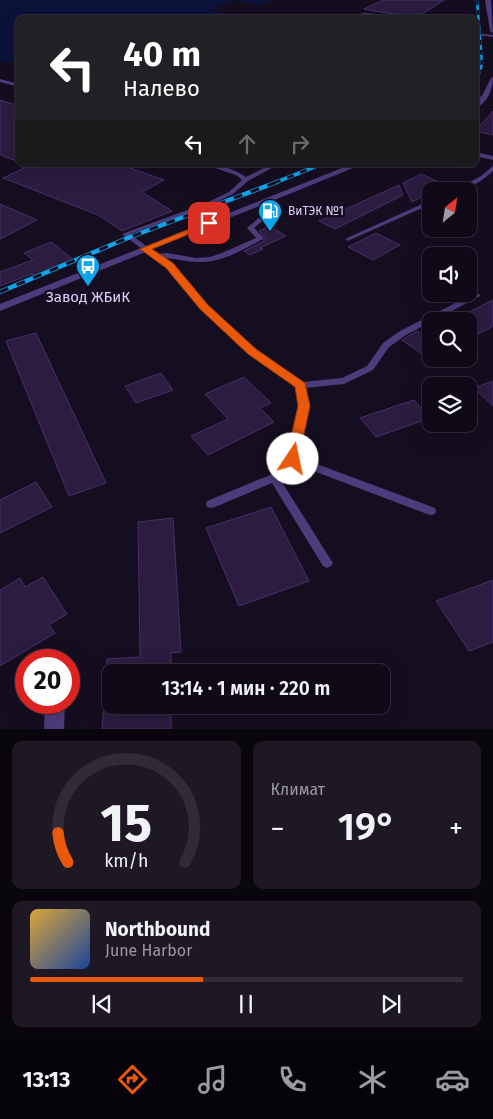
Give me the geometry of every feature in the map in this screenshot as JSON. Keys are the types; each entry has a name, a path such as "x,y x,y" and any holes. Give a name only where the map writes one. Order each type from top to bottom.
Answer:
{"street":[{"path":"488,0 493,31"},
{"path":"479,103 486,95 493,79"},
{"path":"479,155 493,158"},
{"path":"0,308 351,167"},
{"path":"54,729 55,714"}],"lane":[{"path":"355,15 369,13 379,15"},
{"path":"479,34 493,36"},
{"path":"0,80 15,85"},
{"path":"216,167 238,174 246,180"},
{"path":"270,167 246,180 230,193 206,205 125,234 169,266 204,307 252,352 300,385 344,381 370,368 386,346 403,333 464,302"},
{"path":"473,182 483,177 493,168"},
{"path":"155,256 176,255 201,260 224,256 261,238 250,228 263,218 271,199"},
{"path":"348,239 422,206"},
{"path":"211,504 274,478 293,459 304,406 300,385"},
{"path":"293,459 430,511"},
{"path":"274,478 327,563"}],"shaded area":[{"path":"0,0 232,0 209,11 238,15 15,15 15,63 0,61"},
{"path":"232,0 272,0 261,5"}],"building":[{"path":"383,0 444,0 421,15 399,15 364,9"},
{"path":"0,100 15,105 15,161 0,155"},
{"path":"493,111 493,135 479,132 479,127"},
{"path":"27,167 127,167 164,180 142,192 172,211 122,231 98,215 3,178"},
{"path":"421,174 439,182 422,182 422,197 412,202 403,183"},
{"path":"399,185 403,195 335,229 319,221"},
{"path":"0,204 37,220 0,239"},
{"path":"269,226 286,236 260,248 263,249 250,255 244,251 264,241 264,236 259,231"},
{"path":"376,233 400,245 373,260 348,247"},
{"path":"51,242 74,260 35,276 32,274 0,286 0,272 33,260 24,253"},
{"path":"493,300 493,326 477,335 477,312 469,312"},
{"path":"417,331 422,334 422,354 402,340"},
{"path":"36,333 106,483 69,496 6,341"},
{"path":"161,373 173,390 136,403 125,386"},
{"path":"244,377 271,403 260,408 274,422 208,455 191,436 228,419 205,394"},
{"path":"493,381 493,406 477,391 477,387"},
{"path":"414,400 422,409 422,421 376,437 360,418"},
{"path":"36,482 52,507 0,533 0,500"},
{"path":"271,507 309,581 239,606 206,528"},
{"path":"173,518 181,652 171,653 171,664 107,664 107,659 140,657 138,522"},
{"path":"43,577 67,614 49,625 55,633 28,649 15,649 15,657 0,666 0,590 20,578 25,587"},
{"path":"493,580 493,642 469,651 436,601"},
{"path":"103,714 171,714 171,729 102,729"}],"railway":[{"path":"477,0 478,15"},
{"path":"479,26 482,64 479,74"},
{"path":"274,183 314,167"},
{"path":"0,292 130,237 277,182"}],"place":[{"name":"ВиТЭК №1","path":"270,232"},
{"name":"Завод ЖБиК","path":"88,287"}],"route":[{"path":"209,223 145,249 169,266 204,307 252,352 300,385 304,406 293,459"}]}
